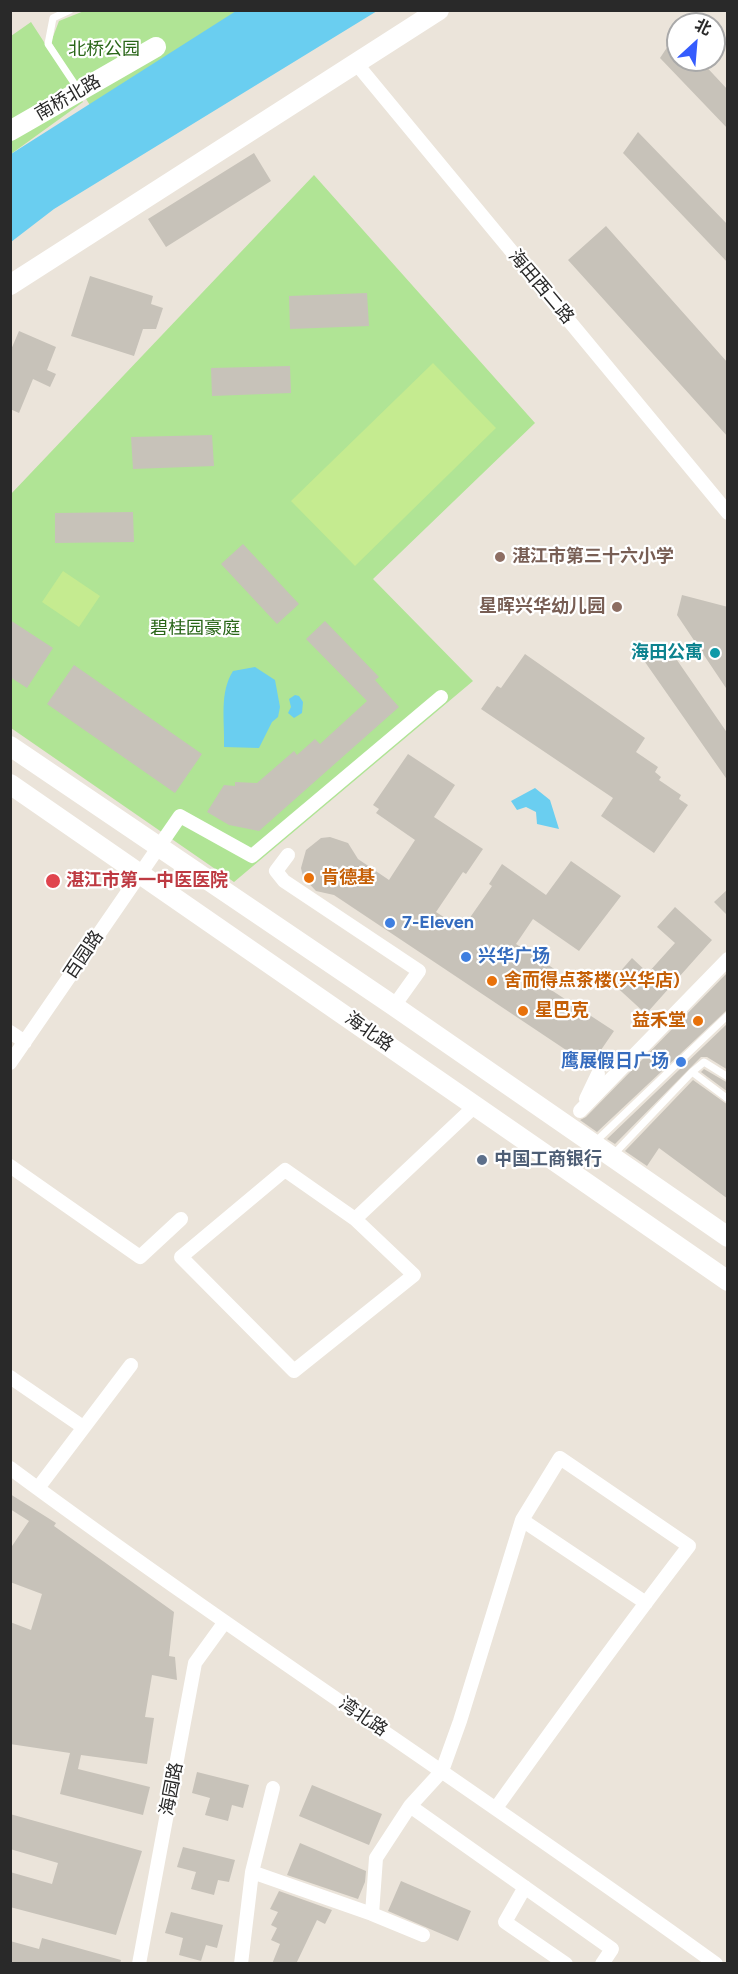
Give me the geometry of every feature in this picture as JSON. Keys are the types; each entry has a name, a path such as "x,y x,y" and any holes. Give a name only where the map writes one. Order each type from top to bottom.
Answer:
{"street":[{"path":"18,280 439,10"},
{"name":"南桥北路","path":"10,131 156,47"},
{"name":"海田西二路","path":"355,62 728,513"},
{"name":"百园路","path":"10,1063 180,816 252,856 441,697"},
{"name":"海北路","path":"10,746 394,1006 610,1158 728,1237"},
{"name":"海北路","path":"10,784 728,1281"},
{"path":"288,855 276,871 284,881 419,971 394,1006"},
{"path":"567,1126 728,958"},
{"path":"10,1032 25,1042"},
{"path":"580,1111 598,1074"},
{"path":"355,1219 475,1106"},
{"path":"10,1166 141,1257 182,1219"},
{"path":"285,1170 355,1219 414,1275 294,1371 181,1257 285,1170"},
{"path":"38,1488 131,1365"},
{"path":"10,1377 83,1427"},
{"path":"372,1914 376,1858 410,1806 442,1771 460,1721 522,1520 560,1458 689,1546 496,1808"},
{"name":"湾北路","path":"10,1468 224,1623 496,1808 716,1964"},
{"path":"522,1520 646,1603"},
{"name":"海园路","path":"139,1964 195,1663 224,1623"},
{"path":"241,1964 252,1872 273,1788"},
{"path":"410,1806 612,1949 602,1964"},
{"path":"252,1872 372,1914 423,1935"},
{"path":"525,1887 505,1922 566,1964"}],"lane":[{"path":"70,10 53,18 48,44 80,91"},
{"path":"592,1144 727,1016"},
{"path":"610,1158 704,1062 728,1077"},
{"path":"692,1072 728,1099"}],"green space":[{"name":"北桥公园","path":"84,11 241,11 91,107 51,42 59,21"},
{"path":"31,22 83,102 11,154 11,36"},
{"name":"碧桂园豪庭","path":"314,175 535,423 373,579 473,681 234,882 11,728 10,495"},
{"path":"433,363 496,428 355,566 291,501"},
{"path":"63,571 100,596 79,627 42,602"}],"water":[{"path":"236,11 377,11 54,209 11,242 11,154"},
{"path":"255,667 275,680 280,707 278,717 272,722 259,748 224,747 224,698 229,680 233,671"},
{"path":"295,695 299,696 303,702 302,713 294,718 288,713 291,707 289,699"},
{"path":"535,788 550,800 559,829 537,824 536,812 526,807 517,810 511,801"}],"building":[{"path":"666,49 666,64 660,58"},
{"path":"673,72 711,72 728,90 728,129"},
{"path":"638,132 728,225 728,263 623,153"},
{"path":"254,153 271,181 166,247 148,219"},
{"path":"606,226 728,363 728,437 568,260"},
{"path":"90,276 153,296 151,304 163,308 156,329 143,329 134,356 71,336"},
{"path":"367,293 369,326 290,329 289,296"},
{"path":"19,331 56,347 47,370 56,374 50,387 33,379 19,413 10,409 10,352"},
{"path":"290,366 291,393 212,396 211,368"},
{"path":"212,435 214,466 133,469 131,437"},
{"path":"133,512 134,542 55,543 55,513"},
{"path":"243,544 299,604 277,624 221,564"},
{"name":"海田公寓","path":"682,595 728,607 728,691 677,615"},
{"path":"10,620 53,648 27,688 10,677"},
{"path":"325,621 379,677 375,680 399,707 259,831 229,825 207,812 224,785 235,786 235,782 257,783 294,751 297,755 315,739 320,744 367,701 306,639"},
{"path":"668,647 728,734 728,781 645,662"},
{"path":"525,654 645,738 636,752 658,767 655,772 661,777 659,780 681,795 679,799 688,805 654,853 601,816 613,798 481,709 497,686 501,688"},
{"path":"74,665 202,754 175,793 47,704"},
{"path":"408,754 455,785 434,817 483,849 466,874 463,872 436,912 462,929 492,886 489,884 502,864 546,895 571,861 621,896 579,951 533,919 516,944 556,970 545,986 614,1031 590,1066 334,895 316,891 303,877 301,868 306,850 321,838 330,837 348,843 358,859 389,880 415,840 376,813 379,809 373,805"},
{"path":"728,889 728,916 714,902"},
{"path":"675,907 712,940 646,1014 611,982 632,958 648,973 675,943 657,927"},
{"path":"728,972 728,1009 597,1132 580,1120 586,1117"},
{"path":"728,1023 728,1070 707,1057 701,1057 615,1144 607,1139"},
{"path":"704,1069 728,1083 728,1092 701,1072"},
{"path":"693,1080 728,1105 728,1199 659,1148 647,1166 625,1151"},
{"path":"10,1494 56,1523 54,1526 174,1612 169,1656 175,1657 177,1680 152,1675 145,1717 154,1718 147,1764 81,1755 78,1769 150,1787 143,1815 60,1794 70,1753 10,1744 10,1622 31,1630 42,1594 10,1582 10,1549 29,1521 10,1509"},
{"path":"197,1772 249,1785 243,1808 232,1805 228,1821 205,1815 210,1798 192,1793"},
{"path":"312,1785 382,1814 369,1845 299,1816"},
{"path":"10,1814 142,1851 116,1935 10,1907 10,1872 52,1884 58,1863 10,1849"},
{"path":"300,1843 366,1871 365,1882 358,1899 287,1875"},
{"path":"183,1847 235,1860 229,1882 218,1880 214,1895 191,1889 196,1872 177,1867"},
{"path":"401,1881 471,1911 458,1941 388,1911"},
{"path":"279,1891 332,1910 325,1924 317,1920 296,1964 272,1964 280,1944 271,1940 277,1928 271,1925 278,1912 270,1909"},
{"path":"171,1912 223,1925 217,1948 206,1945 201,1961 179,1955 183,1938 165,1933"},
{"path":"42,1938 121,1960 120,1964 10,1964 10,1941 39,1949"}],"place":[{"name":"湛江市第三十六小学","path":"500,557"},
{"name":"星晖兴华幼儿园","path":"617,607"},
{"name":"海田公寓","path":"715,653"},
{"name":"肯德基","path":"309,878"},
{"name":"湛江市第一中医医院","path":"53,881"},
{"name":"7-Eleven","path":"390,923"},
{"name":"兴华广场","path":"466,957"},
{"name":"舍而得点茶楼(兴华店)","path":"492,981"},
{"name":"星巴克","path":"523,1011"},
{"name":"益禾堂","path":"698,1021"},
{"name":"鹰展假日广场","path":"681,1062"},
{"name":"中国工商银行","path":"482,1160"}]}
